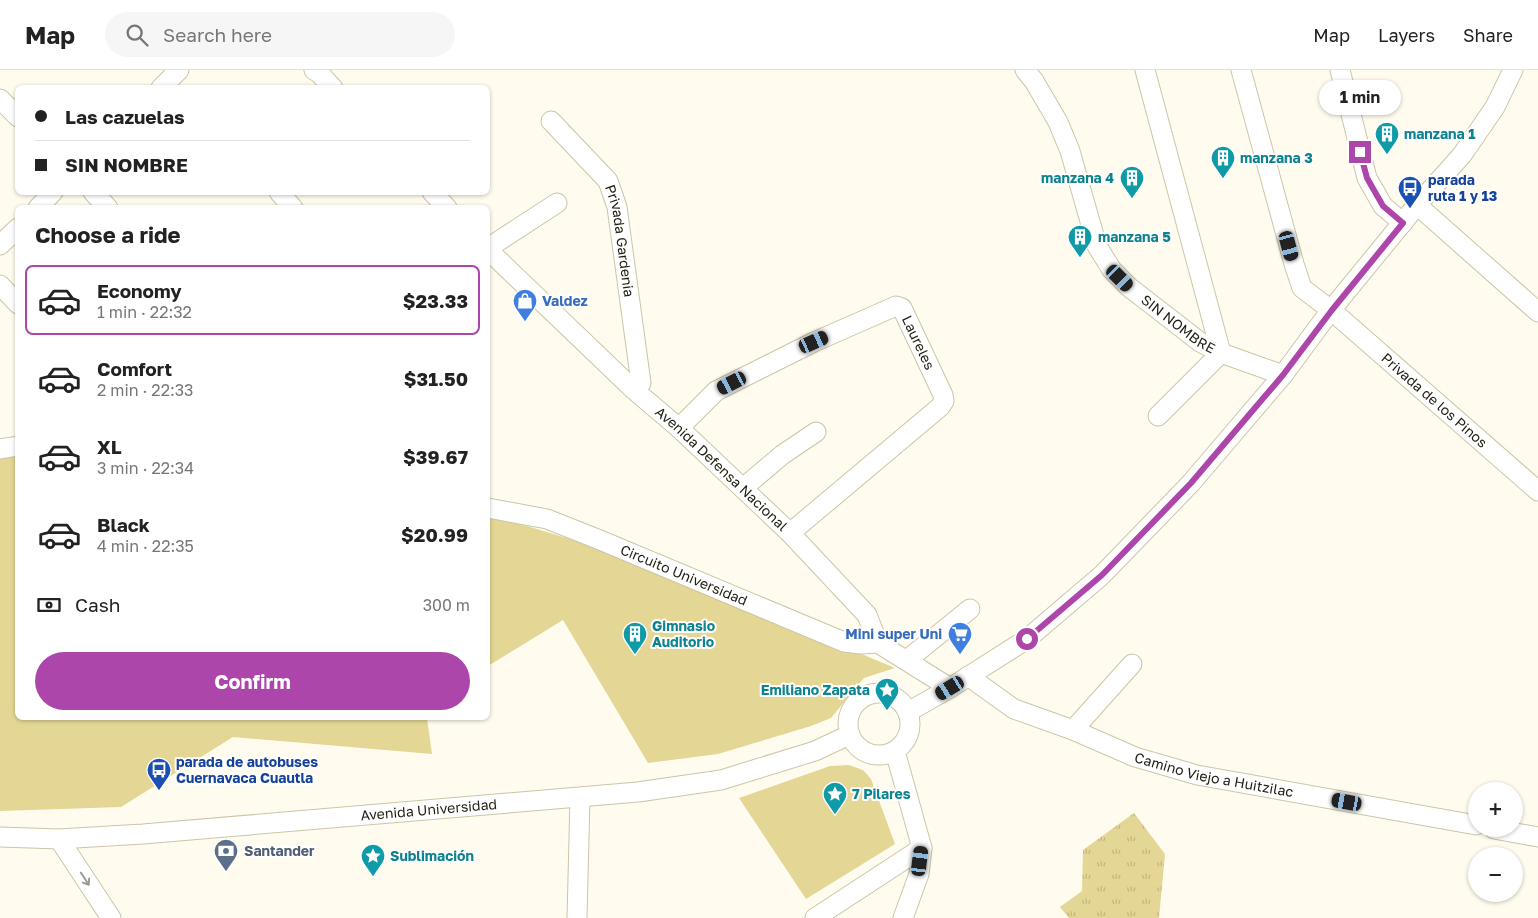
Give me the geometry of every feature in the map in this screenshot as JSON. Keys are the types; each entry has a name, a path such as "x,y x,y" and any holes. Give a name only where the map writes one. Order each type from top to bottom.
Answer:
{"street":[{"path":"314,70 330,85"},
{"name":"SIN NOMBRE","path":"1145,70 1221,353"},
{"path":"1241,70 1302,288 1332,310"},
{"path":"1340,70 1367,178 1383,206 1403,223"},
{"path":"908,712 950,688 1027,639 1102,575 1191,483 1283,375 1332,310 1417,205 1462,155 1495,108 1513,70"},
{"name":"SIN NOMBRE","path":"1034,74 1070,152 1097,246 1112,270 1129,287 1200,342 1221,353 1283,375"},
{"path":"0,99 15,114"},
{"name":"Privada Gardenia","path":"552,121 608,181 617,207 640,383"},
{"path":"41,205 50,195"},
{"path":"96,195 105,205"},
{"path":"282,195 290,205"},
{"path":"435,195 444,205"},
{"path":"490,248 557,203"},
{"path":"1417,205 1538,312"},
{"path":"0,245 15,231"},
{"name":"Avenida Defensa Nacional","path":"490,251 633,389 679,428 790,533 867,615 878,643"},
{"path":"0,285 15,301"},
{"name":"Laureles","path":"679,428 716,391 814,342 896,306 902,308 943,395 944,401 940,407 790,533"},
{"name":"Privada de los Pinos","path":"1332,310 1538,491"},
{"name":"SIN NOMBRE","path":"1158,416 1221,353"},
{"path":"743,488 782,454 816,432"},
{"path":"0,449 15,446"},
{"name":"Circuito Universidad","path":"490,508 547,519 610,543 844,642 878,643"},
{"path":"907,660 970,609"},
{"path":"878,643 950,688"},
{"path":"1072,730 1132,664"},
{"name":"Camino Viejo a Huitzilac","path":"968,676 1014,709 1072,730 1135,757 1197,775 1468,825"},
{"path":"883,693 894,696 908,712 909,734 903,744 894,751 884,755 873,755 863,751 849,735 847,725 849,714 854,705 862,698 872,694 883,693"},
{"name":"Avenida Universidad","path":"0,837 59,839 143,834 638,792 721,780 815,751 849,735"},
{"path":"894,751 922,848 919,874 903,918"},
{"path":"577,918 580,798"},
{"path":"1523,834 1538,837"},
{"path":"59,839 111,918"},
{"path":"815,918 922,848"}],"green space":[{"path":"15,455 15,720 427,720 432,754 233,737 121,807 0,811 0,456"},
{"path":"490,517 527,526 632,558 895,668 864,678 831,718 811,726 718,754 648,763 563,620 490,665"},
{"path":"849,765 863,770 871,779 895,844 806,899 739,798 830,766"},
{"path":"1134,813 1165,854 1159,918 1069,918 1060,907 1082,891 1083,850"}],"place":[{"name":"manzana 1","path":"1387,155"},
{"name":"manzana 3","path":"1223,179"},
{"name":"manzana 4","path":"1132,199"},
{"name":"parada ruta 1 y 13","path":"1410,209"},
{"name":"manzana 5","path":"1080,258"},
{"name":"Valdez","path":"525,322"},
{"name":"Gimnasio Auditorio","path":"635,655"},
{"name":"Mini super Uni","path":"960,655"},
{"name":"Emiliano Zapata","path":"887,711"},
{"name":"parada de autobuses Cuernavaca Cuautla","path":"159,791"},
{"name":"7 Pilares","path":"835,815"},
{"name":"Santander","path":"226,872"},
{"name":"Sublimación","path":"373,877"}],"route":[{"path":"1027,639 1102,575 1191,483 1283,375 1332,310 1403,223 1383,206 1372,188 1363,168 1360,152"}]}
